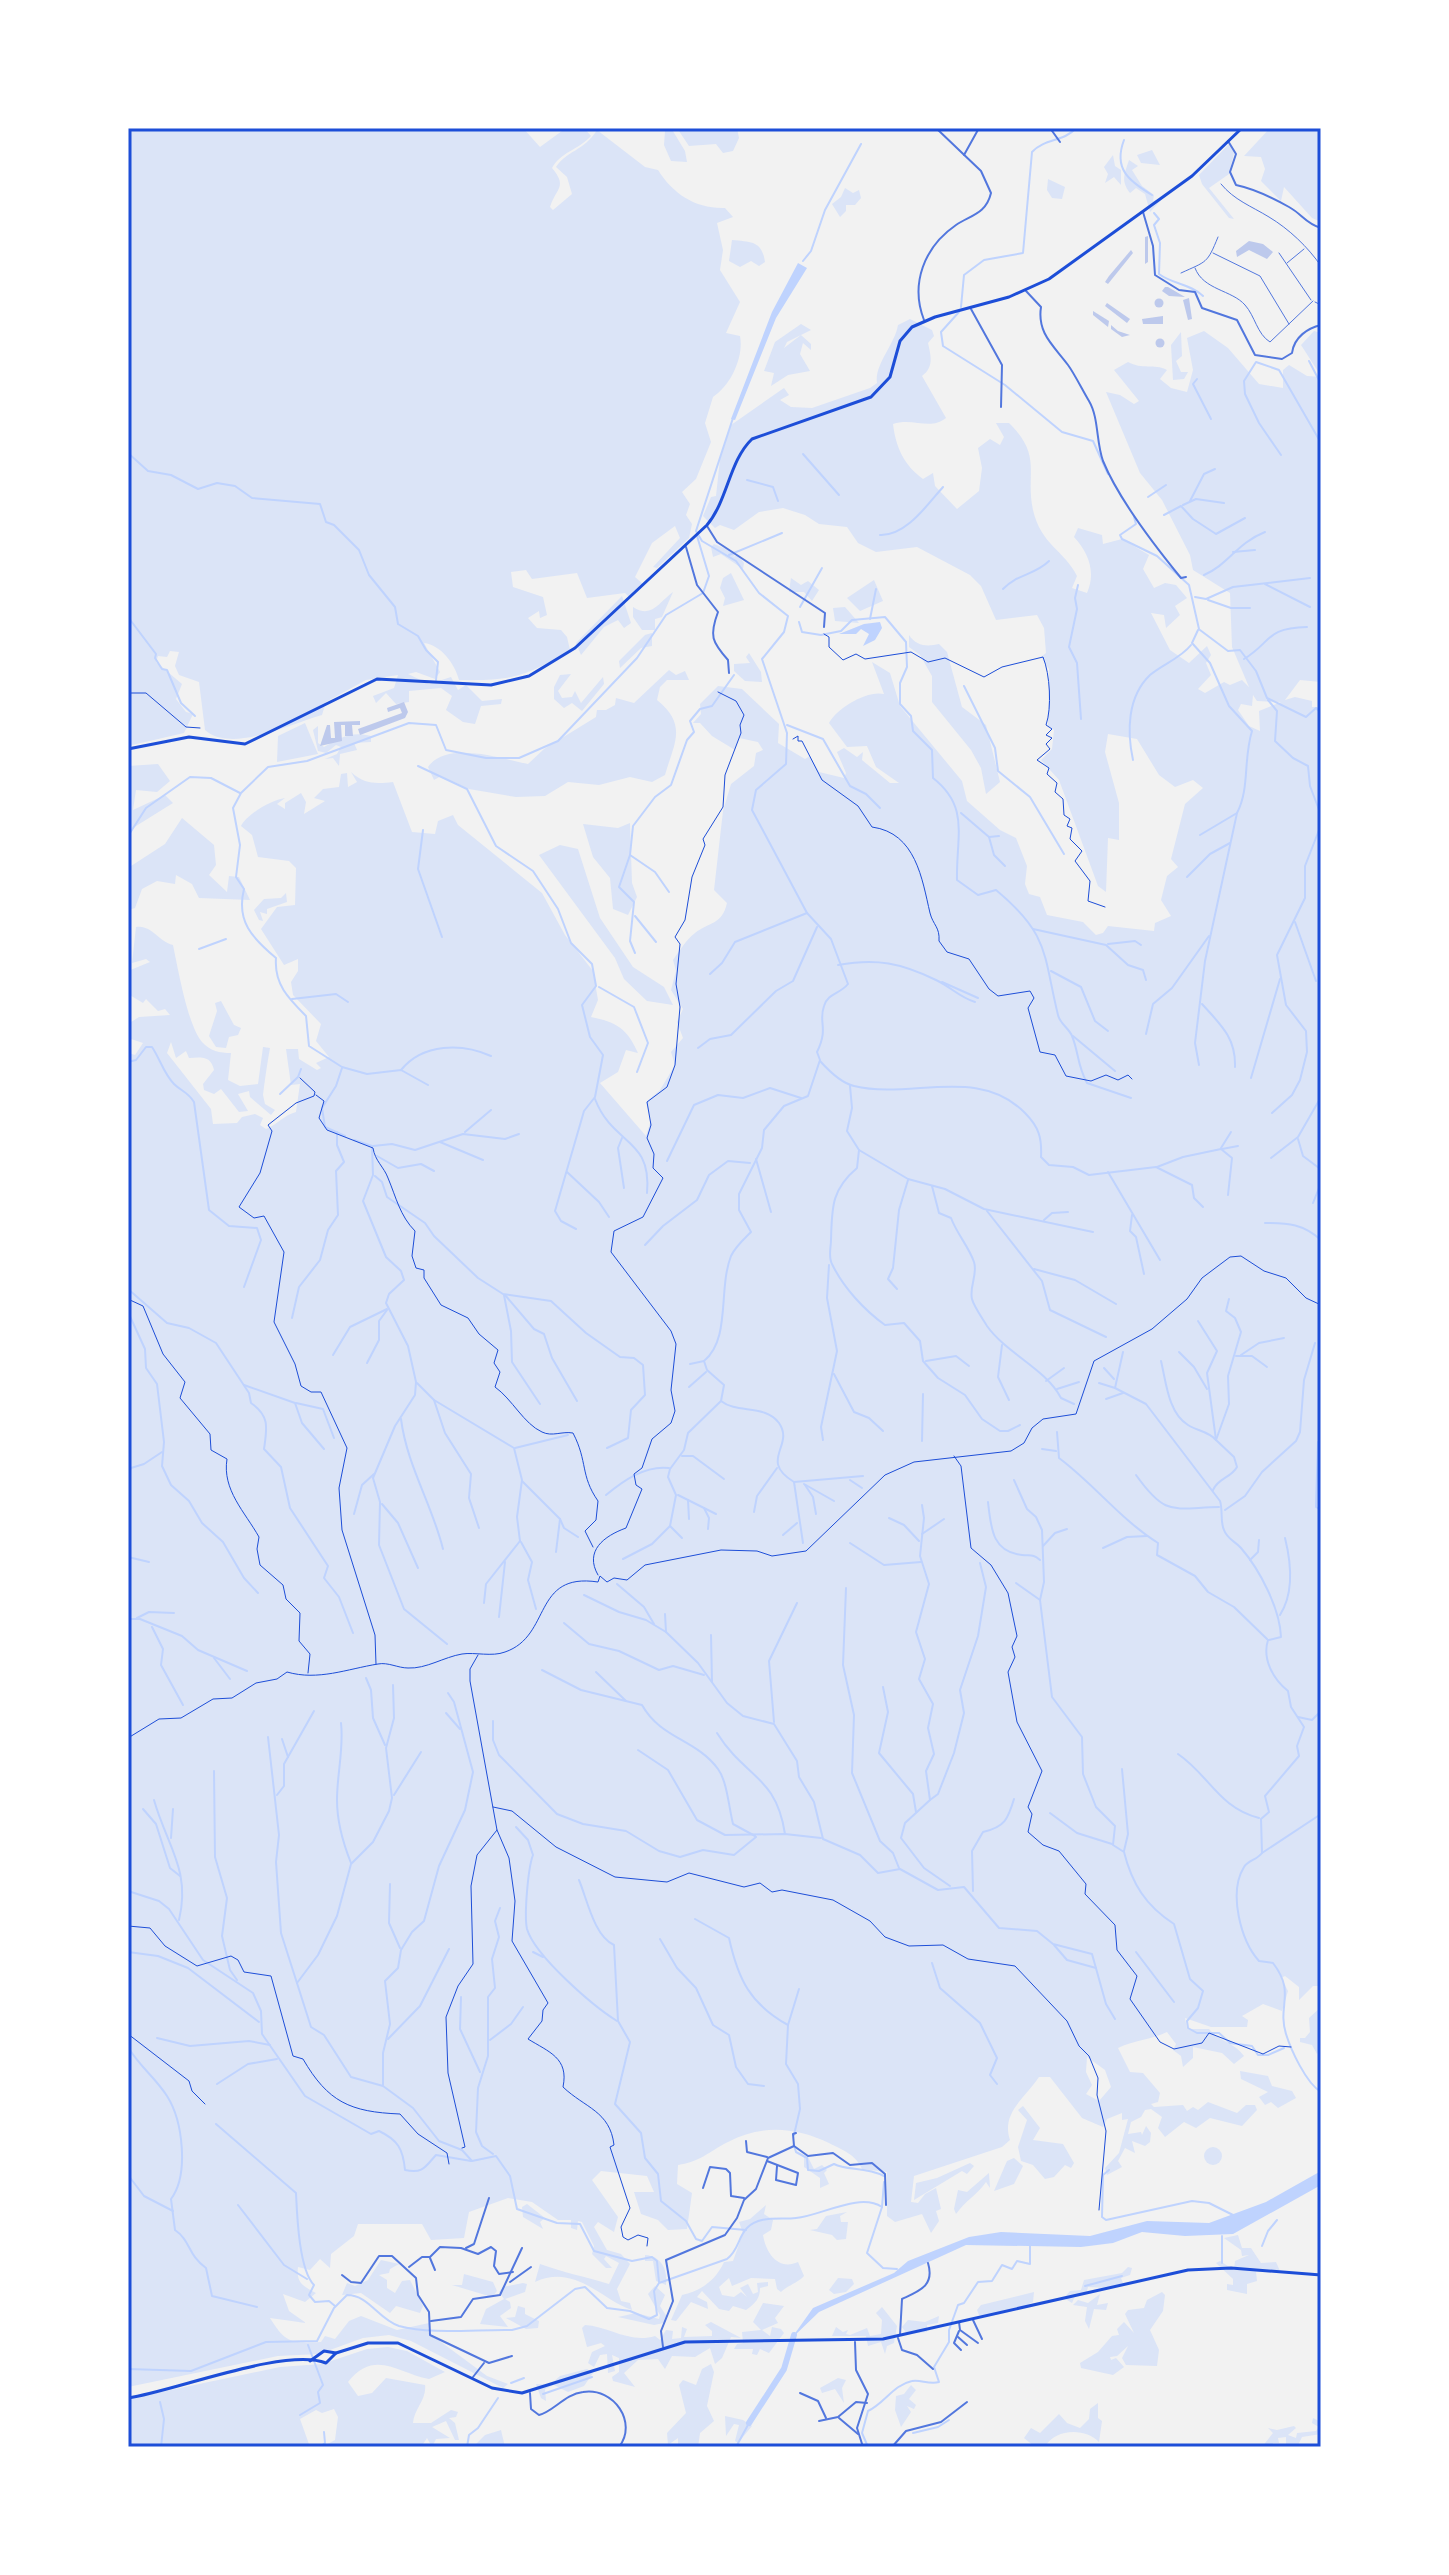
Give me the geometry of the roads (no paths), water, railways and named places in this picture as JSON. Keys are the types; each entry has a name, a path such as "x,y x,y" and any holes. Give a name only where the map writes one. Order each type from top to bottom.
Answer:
{"main road":[{"path":"128,749 186,737 243,744 377,679 491,685 529,676 575,648 705,527 722,504 740,455 750,441 768,430 871,397 890,377 904,335 924,321 1026,291 1073,264 1197,172 1242,128"},
{"path":"128,2398 268,2364 310,2361 328,2352 336,2353 375,2342 398,2343 502,2392 530,2392 663,2347 704,2341 855,2342 899,2336 1174,2271 1231,2268 1321,2275"},
{"path":"328,2352 331,2358"},
{"path":"320,2358 326,2363 336,2353"}],"street":[{"path":"924,321 917,288 926,260 946,233 982,211 990,197 988,181 936,128"},
{"path":"963,156 979,128"},
{"path":"1050,128 1059,142"},
{"path":"1228,141 1236,154 1230,172 1236,185 1252,189 1289,207 1308,224 1321,228"},
{"path":"1143,211 1153,246 1155,275 1179,290 1193,291 1202,308 1237,320 1255,355 1282,359 1292,353 1294,345 1309,327 1321,325"},
{"path":"1026,291 1041,307 1039,323 1042,331 1070,367 1077,385 1089,401 1103,462 1157,548 1181,578 1186,577"},
{"path":"970,307 993,344 1002,370 1001,407"},
{"path":"705,527 717,542 824,612 824,627"},
{"path":"685,546 700,590 718,612 711,635 716,648 728,660 729,673"},
{"path":"794,2146 793,2134 796,2133"},
{"path":"746,2141 747,2152 798,2173 796,2185 776,2180 777,2166"},
{"path":"663,2347 661,2331 672,2310 672,2287 666,2260 713,2243 725,2235 735,2223 746,2197 756,2189 767,2159 794,2146"},
{"path":"794,2146 809,2156 833,2153 850,2165 872,2163 885,2174 886,2205"},
{"path":"703,2188 710,2167 726,2169 731,2196 746,2197"},
{"path":"465,2248 474,2244 489,2198"},
{"path":"408,2267 422,2257 430,2257 440,2247 465,2248 478,2254 492,2248 496,2253 494,2266 499,2274 513,2272"},
{"path":"430,2321 461,2317 473,2299 499,2296 509,2283 522,2248"},
{"path":"342,2275 351,2282 361,2283 383,2254 408,2267 417,2281 418,2295 428,2309 429,2328 451,2347 485,2362 496,2363 512,2356"},
{"path":"430,2257 435,2270"},
{"path":"928,2263 930,2273 925,2288 902,2299 899,2336 902,2350 917,2355 933,2369"},
{"path":"509,2283 522,2277 531,2267"},
{"path":"973,2319 982,2339"},
{"path":"957,2323 960,2330 978,2343"},
{"path":"960,2330 954,2344 961,2350"},
{"path":"957,2336 967,2345"},
{"path":"855,2342 856,2370 867,2389 867,2403 858,2434"},
{"path":"472,2379 485,2362"},
{"path":"530,2392 531,2409 539,2415 577,2393 596,2392 607,2397 626,2419 627,2430 619,2447"},
{"path":"800,2393 818,2401 827,2420"},
{"path":"819,2421 838,2417 856,2402 867,2403"},
{"path":"892,2447 906,2431 941,2422 967,2402"},
{"path":"838,2417 858,2434 863,2446 857,2447"}],"lane":[{"path":"1221,184 1231,196 1274,220 1306,247 1321,266"},
{"path":"1181,273 1195,268 1213,253 1218,237"},
{"path":"1287,263 1306,247"},
{"path":"1213,253 1260,276 1289,324"},
{"path":"1279,253 1305,296 1321,305"},
{"path":"1195,268 1215,289 1245,305 1266,340 1274,341 1313,301"}],"water":[{"path":"798,263 807,268 776,318 735,420 731,419 772,312"},
{"path":"880,622 882,628 875,640 863,646 869,634 861,629 856,634 839,634 864,624"},
{"path":"1321,2171 1321,2185 1233,2234 1185,2236 1142,2232 1113,2243 1081,2247 966,2245 819,2312 791,2339 813,2308 894,2273 908,2261 969,2237 1001,2232 1090,2236 1147,2221 1209,2223 1266,2202"}],"waterway":[{"path":"961,307 964,275 984,260 1023,253 1032,152 1076,128"},
{"path":"1124,140 1120,159 1125,173 1152,195"},
{"path":"803,261 811,251 825,210 861,144"},
{"path":"1154,213 1159,219 1154,225 1160,243 1159,274 1203,296"},
{"path":"959,312 941,332 943,346 1005,385 1062,432 1093,441 1108,474"},
{"path":"1309,361 1321,384"},
{"path":"1281,455 1259,423 1245,394 1244,381 1256,362 1279,370 1321,443"},
{"path":"1197,379 1193,384 1211,419"},
{"path":"623,1559 652,1544 670,1526 676,1495 668,1477 670,1469 684,1450 688,1433 721,1401 724,1385 707,1370 704,1361 718,1340 731,1256 751,1232 739,1210 739,1194 762,1148 764,1130 784,1106 808,1096 820,1060 817,1052 823,1031 824,1006 828,998 848,984 831,939 807,913 752,810 756,790 786,764 787,733 762,659 784,632 788,616 759,593 736,561 702,541 696,531 733,418"},
{"path":"128,453 148,471 171,475 198,489 217,483 235,486 252,498 320,504 326,522 334,525 359,550 369,575 395,607 398,624 418,636 438,662 436,680"},
{"path":"803,454 839,495"},
{"path":"1190,501 1204,474 1215,469"},
{"path":"747,480 773,487 778,501"},
{"path":"1148,497 1166,485"},
{"path":"880,535 890,534 907,525 943,487"},
{"path":"1183,505 1196,499 1224,503"},
{"path":"1164,515 1181,506 1193,519 1216,534 1245,518"},
{"path":"1134,517 1136,524 1120,535 1122,539 1157,556 1189,585 1199,629"},
{"path":"1204,575 1265,532"},
{"path":"729,555 782,533"},
{"path":"428,1085 401,1070 367,1074 342,1067 309,1046 306,1016 280,983 276,958 253,936 244,920 244,889 236,877 240,845 233,808 241,793 268,767 307,761 409,723 436,725 446,750 486,758 519,758 558,741 637,658 666,615 703,593 709,576 697,536"},
{"path":"1233,552 1255,550"},
{"path":"1003,589 1049,561"},
{"path":"800,607 822,568"},
{"path":"1195,597 1206,599 1233,587 1310,578"},
{"path":"1265,584 1310,607"},
{"path":"1078,585 1075,598 1077,609 1069,647 1077,663 1081,719"},
{"path":"870,619 876,589"},
{"path":"1208,600 1231,608 1250,608"},
{"path":"128,617 156,654 155,658 162,669 167,670 181,703 195,716"},
{"path":"799,622 802,632 821,635 841,631 852,620 885,617 906,642 907,667 900,683 900,704 911,716 913,731 932,750 933,778 945,789 957,811 957,880 978,895 996,890 1026,920 1042,946 1058,1015 1072,1036 1087,1083 1131,1098"},
{"path":"1244,659 1276,633 1307,627"},
{"path":"1198,630 1192,643 1210,663 1229,706 1252,731 1244,794 1237,813 1205,961 1195,1043 1199,1065"},
{"path":"1200,630 1228,651 1240,650 1256,671 1267,698 1306,717 1316,708 1321,713"},
{"path":"1133,760 1131,715 1142,684 1191,645"},
{"path":"635,953 630,941 634,902 619,887 630,855 633,826 655,797 671,785 687,740 694,732 690,721 700,709 712,706 734,675"},
{"path":"964,686 995,748 998,771 1030,797 1064,854"},
{"path":"1268,700 1277,711 1275,741 1293,758 1308,766 1310,786 1321,815"},
{"path":"787,725 823,739 850,786 866,794 880,808"},
{"path":"418,766 467,789 496,846 533,871 558,909 571,943 592,964 596,986 582,1005 590,1037 603,1055 595,1097 584,1111 555,1211 561,1221 576,1229"},
{"path":"128,836 146,808 190,777 211,778 240,793"},
{"path":"961,813 989,837 994,855 1005,866"},
{"path":"1200,835 1237,813"},
{"path":"1272,1113 1292,1095 1300,1080 1307,1052 1306,1031 1286,1005 1277,955 1305,898 1305,866 1321,825"},
{"path":"423,830 418,869 442,937"},
{"path":"989,837 999,836"},
{"path":"1187,877 1210,854 1230,843"},
{"path":"630,855 655,872 669,892"},
{"path":"710,974 722,963 735,942 807,913"},
{"path":"635,916 656,942"},
{"path":"1295,922 1316,981"},
{"path":"698,1048 710,1039 731,1035 776,991 793,981 817,927"},
{"path":"1033,929 1106,945 1128,965 1143,970 1146,980"},
{"path":"1146,1034 1153,1004 1172,988 1209,936"},
{"path":"199,949 226,939"},
{"path":"1108,944 1135,941 1141,945"},
{"path":"838,965 877,962 900,966 936,980 975,1002"},
{"path":"1051,971 1081,987 1095,1021 1108,1031"},
{"path":"1251,1078 1280,979"},
{"path":"942,982 978,998"},
{"path":"599,987 634,1007 648,1043 637,1072"},
{"path":"292,999 336,994 348,1002"},
{"path":"1202,1004 1230,1040 1235,1067"},
{"path":"1073,1036 1115,1071"},
{"path":"128,1062 136,1060 146,1047 152,1047 171,1080 194,1102 209,1210 229,1226 257,1228 261,1240 244,1287"},
{"path":"401,1070 420,1055 443,1048 468,1049 491,1056"},
{"path":"820,1061 831,1073 854,1086 986,1090 1006,1099 1030,1118 1039,1133 1041,1157 1049,1165 1073,1167 1089,1175 1156,1167 1192,1185 1194,1198 1203,1207"},
{"path":"342,1068 336,1086 322,1108 325,1127 345,1136"},
{"path":"280,1094 298,1077 301,1069"},
{"path":"850,1086 852,1108 847,1131 859,1150 908,1179 945,1189 984,1209 1093,1232"},
{"path":"667,1161 694,1105 718,1095 743,1098 770,1088 801,1098"},
{"path":"1271,1158 1298,1137 1321,1097"},
{"path":"595,1099 611,1126 644,1161 647,1193"},
{"path":"465,1132 491,1110"},
{"path":"292,1318 299,1287 320,1260 328,1230 338,1215 336,1171 344,1162 337,1145 337,1132"},
{"path":"1221,1148 1231,1132"},
{"path":"373,1146 392,1144 415,1150 463,1134 505,1139 519,1134"},
{"path":"622,1138 618,1148 624,1188"},
{"path":"1298,1139 1303,1156 1319,1168 1319,1188 1313,1203"},
{"path":"354,1140 372,1146 373,1175 363,1201 386,1257 401,1271 404,1280 389,1294 386,1303 408,1346 416,1382 415,1395 395,1426 373,1478 380,1502 379,1545 404,1609 447,1644"},
{"path":"440,1142 483,1160"},
{"path":"1222,1149 1238,1146"},
{"path":"1157,1167 1183,1157 1221,1149 1232,1158 1228,1195"},
{"path":"859,1150 857,1168 842,1184 833,1209 830,1255 837,1273 855,1298 885,1325 904,1323 920,1341 923,1361 938,1378 965,1395 982,1419 1000,1431 1020,1425"},
{"path":"377,1156 398,1168 421,1164 434,1171"},
{"path":"756,1159 771,1212"},
{"path":"645,1245 663,1226 697,1200 709,1175 728,1161 750,1163"},
{"path":"567,1172 599,1202 609,1217"},
{"path":"1108,1172 1160,1260"},
{"path":"375,1176 382,1182 387,1197 425,1223 434,1236 478,1278 503,1294 551,1301 586,1333 620,1357 634,1358 643,1365 645,1395 631,1410 628,1438 607,1448"},
{"path":"897,1289 888,1279 893,1268 899,1210 908,1180"},
{"path":"932,1186 939,1213 951,1218 974,1262 972,1299 987,1326 1046,1378 1061,1398 1074,1404"},
{"path":"987,1211 1042,1281 1050,1310 1106,1337"},
{"path":"1044,1220 1052,1213 1068,1212"},
{"path":"1132,1215 1130,1231 1136,1237 1144,1274"},
{"path":"1265,1223 1295,1226 1321,1240"},
{"path":"823,1440 821,1427 837,1351 827,1298 829,1265"},
{"path":"1034,1269 1075,1280 1116,1304"},
{"path":"128,1289 167,1323 189,1328 216,1343 249,1393 251,1403 266,1423 264,1449 281,1467 290,1508 328,1566 324,1578 339,1597 353,1633"},
{"path":"504,1295 511,1331 512,1362 540,1404"},
{"path":"505,1295 534,1329 544,1334 552,1358 577,1401"},
{"path":"1161,1361 1176,1413 1188,1425 1216,1440 1229,1404 1228,1376 1241,1332 1235,1318 1226,1311 1229,1299"},
{"path":"333,1355 350,1327 387,1309"},
{"path":"367,1363 379,1340 379,1321 387,1310"},
{"path":"128,1312 145,1349 146,1368 157,1384 164,1442 162,1466 171,1485 189,1501 202,1523 223,1542 244,1578 258,1593"},
{"path":"1198,1321 1217,1351 1207,1373 1216,1440 1234,1457 1237,1467 1213,1490"},
{"path":"1241,1355 1259,1343 1284,1338"},
{"path":"1225,1510 1245,1496 1262,1472 1296,1441 1300,1432 1304,1380 1315,1343"},
{"path":"1002,1345 998,1377 1009,1400"},
{"path":"1123,1352 1115,1388 1146,1404 1220,1501 1225,1533 1248,1557 1273,1602 1281,1637 1269,1640"},
{"path":"1179,1352 1194,1367 1207,1389"},
{"path":"926,1361 956,1356 969,1366"},
{"path":"1236,1356 1252,1356 1267,1367"},
{"path":"690,1364 704,1361"},
{"path":"1046,1381 1064,1368"},
{"path":"1104,1368 1114,1379"},
{"path":"689,1387 706,1372"},
{"path":"834,1374 854,1412 869,1418 883,1431"},
{"path":"1057,1389 1079,1382"},
{"path":"417,1383 434,1400 514,1448 522,1480 517,1517 520,1541"},
{"path":"1099,1383 1115,1388"},
{"path":"244,1385 295,1403 302,1423 324,1449"},
{"path":"1106,1399 1123,1393"},
{"path":"922,1441 923,1394"},
{"path":"434,1400 445,1433 471,1474 469,1498 479,1528"},
{"path":"721,1401 766,1413 779,1423 783,1431 779,1467 794,1482 803,1543"},
{"path":"296,1403 323,1409 334,1438"},
{"path":"401,1419 409,1453 443,1549"},
{"path":"1057,1432 1059,1458 1158,1543 1157,1555 1195,1576 1208,1592 1234,1607 1267,1639"},
{"path":"515,1448 568,1435"},
{"path":"1318,1442 1316,1507 1321,1510"},
{"path":"1042,1449 1056,1451"},
{"path":"128,1474 131,1468 144,1464 162,1452"},
{"path":"682,1456 693,1456 724,1479"},
{"path":"606,1495 643,1472 669,1468"},
{"path":"754,1512 757,1496 777,1468"},
{"path":"354,1514 362,1485 374,1474"},
{"path":"1136,1475 1163,1504 1180,1508 1219,1507"},
{"path":"794,1482 863,1476"},
{"path":"850,1480 862,1488"},
{"path":"1014,1480 1027,1509 1036,1517 1042,1530 1044,1582 1040,1600 1052,1697 1082,1737 1083,1774 1096,1807 1115,1826 1113,1845 1124,1852 1131,1874 1148,1902 1174,1924 1190,1979 1203,1991 1198,2008 1187,2021 1188,2028 1197,2033 1219,2033 1230,2043 1252,2046 1258,2055 1268,2055 1284,2048"},
{"path":"522,1481 560,1519 556,1552"},
{"path":"804,1484 834,1501"},
{"path":"805,1485 813,1497 816,1514"},
{"path":"678,1495 716,1514"},
{"path":"688,1500 689,1519"},
{"path":"988,1502 992,1529 999,1544 1012,1553 1034,1556 1040,1560"},
{"path":"382,1504 398,1523 418,1568"},
{"path":"922,1505 924,1518 920,1556 929,1584 916,1632 925,1659 919,1679 933,1704 928,1728 934,1754 926,1771 930,1800 905,1823 901,1838 924,1868 950,1886"},
{"path":"704,1508 709,1518 708,1529"},
{"path":"889,1518 904,1525 919,1541"},
{"path":"560,1519 564,1528 578,1537"},
{"path":"922,1534 944,1519"},
{"path":"783,1535 797,1523"},
{"path":"670,1526 682,1538"},
{"path":"1043,1546 1055,1533 1067,1529"},
{"path":"1103,1548 1127,1537 1147,1536"},
{"path":"1280,1615 1288,1597 1290,1577 1285,1538"},
{"path":"1250,1560 1258,1552 1259,1540"},
{"path":"484,1603 486,1584 520,1541"},
{"path":"521,1542 532,1562 528,1580 536,1609"},
{"path":"850,1543 884,1565 921,1562"},
{"path":"128,1557 149,1562"},
{"path":"499,1617 505,1562"},
{"path":"930,1800 938,1794 954,1753 964,1713 960,1690 978,1636 986,1587 980,1563"},
{"path":"128,1564 130,1568"},
{"path":"1016,1583 1040,1600"},
{"path":"617,1584 644,1607 654,1624"},
{"path":"846,1588 843,1665 854,1715 852,1773 880,1841 893,1853 899,1868"},
{"path":"584,1595 619,1612 646,1620 666,1632 698,1663 727,1703 743,1716 774,1724 797,1761 799,1777 814,1802 823,1839 860,1855 878,1873 900,1869 938,1890 964,1887 999,1928 1037,1931 1053,1944 1092,1954 1106,2004 1115,2019"},
{"path":"774,1722 769,1661 797,1603"},
{"path":"137,1618 149,1612 174,1613"},
{"path":"665,1614 666,1632"},
{"path":"128,1619 140,1619 182,1636 198,1650 247,1671"},
{"path":"564,1623 589,1644 619,1651 659,1670 673,1666 704,1675"},
{"path":"152,1627 163,1649 161,1665 183,1705"},
{"path":"711,1635 712,1682"},
{"path":"1268,1640 1266,1654 1270,1668 1288,1691 1291,1707 1304,1727 1297,1746 1299,1756 1265,1796 1269,1812 1261,1819 1262,1853 1244,1867 1239,1878 1237,1903 1242,1929 1253,1952 1259,1961 1273,1963 1280,1973 1285,1991 1283,2015 1288,2041 1305,2074 1321,2092"},
{"path":"214,1658 230,1679"},
{"path":"542,1670 581,1690 642,1705 659,1725 700,1751 718,1769 726,1787 733,1824 755,1836"},
{"path":"596,1672 626,1701"},
{"path":"366,1678 371,1690 373,1718 385,1745"},
{"path":"297,1983 318,1955 337,1916 351,1864 373,1842 389,1811 392,1798 386,1748 394,1718 393,1685"},
{"path":"883,1687 888,1712 879,1753 913,1794 916,1812"},
{"path":"383,2085 383,2053 390,2024 385,1981 398,1968 401,1950 412,1932 424,1921 439,1866 465,1810 473,1772 454,1702 448,1693"},
{"path":"277,1795 284,1786 284,1764 314,1711"},
{"path":"1298,1717 1312,1720 1321,1711"},
{"path":"446,1713 460,1729"},
{"path":"493,1721 493,1740 499,1755 557,1814 583,1824 626,1831 659,1851 680,1857 703,1850 734,1855 756,1837"},
{"path":"341,1723 337,1808 351,1863"},
{"path":"717,1733 767,1788 781,1815 785,1834"},
{"path":"268,1737 279,1835 276,1862 281,1933 311,2027 324,2035 351,2077 383,2086 413,2108 439,2141 462,2150 472,2161 496,2156 510,2176 517,2209 557,2223 580,2224 594,2251 632,2261 652,2257 657,2261 659,2282"},
{"path":"282,1739 288,1757"},
{"path":"638,1750 668,1770 697,1820 725,1835 785,1834 821,1838"},
{"path":"394,1795 421,1752"},
{"path":"1178,1754 1234,1807 1259,1818"},
{"path":"1122,1769 1128,1834 1124,1851"},
{"path":"214,1771 215,1857 227,1898 222,1936 230,1970 237,1980"},
{"path":"973,1891 972,1851 983,1832 996,1828 1004,1821 1014,1799"},
{"path":"154,1800 180,1872 182,1902 179,1920"},
{"path":"143,1809 156,1824 170,1868 180,1876"},
{"path":"171,1838 173,1809"},
{"path":"1050,1813 1077,1833 1112,1844"},
{"path":"1262,1853 1321,1814"},
{"path":"516,1827 528,1840 533,1855 526,1913 527,1929 532,1940 566,1980 617,2021"},
{"path":"579,1880 596,1925 614,1945 618,2021 630,2042 615,2104 641,2133 645,2158 658,2174 661,2201 686,2221 696,2239 702,2241 712,2227 746,2230"},
{"path":"390,1884 389,1923 400,1948"},
{"path":"128,1891 159,1901 169,1909 203,1960 253,1993 261,2011 262,2034 305,2096 371,2134 379,2131 391,2138 401,2151 405,2170 420,2170 436,2155 471,2161"},
{"path":"493,2154 482,2146 476,2132 478,2088 488,2056 488,1997 495,1988 492,1959 499,1937 495,1921 500,1908"},
{"path":"695,1919 729,1938 748,1989 764,2008 788,2025 786,2064 798,2084 800,2109 794,2135"},
{"path":"660,1939 677,1968 696,1988 713,2025 729,2035 736,2067 748,2084 764,2086"},
{"path":"1054,1945 1067,1960 1096,1968"},
{"path":"388,2039 420,2006 449,1949"},
{"path":"128,1952 158,1956 188,1968 259,2022"},
{"path":"533,1952 543,1957"},
{"path":"1136,1952 1174,2002"},
{"path":"932,1963 940,1988 980,2023 997,2058 990,2075 997,2084"},
{"path":"788,2025 799,1989"},
{"path":"461,1997 460,2029 480,2072"},
{"path":"490,2040 511,2024 523,2007"},
{"path":"157,2038 190,2046 249,2041 270,2045"},
{"path":"128,2047 167,2096 177,2119 182,2162 177,2189 171,2199 175,2230 206,2268 212,2296 257,2307"},
{"path":"217,2084 248,2064 277,2059"},
{"path":"216,2124 296,2193 302,2255 314,2285 309,2295 315,2302 329,2301 335,2306"},
{"path":"794,2145 796,2152 807,2158 808,2170 819,2171 834,2164 884,2176"},
{"path":"1109,2170 1103,2175 1102,2217 1106,2220 1192,2201 1209,2203 1235,2216"},
{"path":"128,2175 144,2196 173,2211"},
{"path":"882,2207 884,2182"},
{"path":"128,2369 191,2371 266,2342 317,2341 334,2308 347,2295 368,2303 392,2323 411,2329 512,2330 527,2326 575,2289 585,2287 607,2308 630,2311 649,2319 657,2315 654,2291 659,2283 727,2259 752,2224 806,2216 851,2203 873,2203 882,2207 867,2253 883,2268 897,2269"},
{"path":"238,2205 284,2265 307,2279"},
{"path":"1262,2246 1277,2220"},
{"path":"1222,2236 1222,2263"},
{"path":"868,2447 862,2433 868,2411 905,2383 939,2382 934,2367 949,2342 949,2330 958,2305 964,2303 978,2282 992,2281 1002,2265 1012,2269 1017,2261 1030,2264 1030,2244"},
{"path":"1085,2286 1122,2276"},
{"path":"749,2423 784,2369 794,2335"},
{"path":"300,2415 320,2403 318,2392 323,2385 308,2345"},
{"path":"543,2394 592,2377"},
{"path":"511,2383 524,2378"},
{"path":"467,2447 469,2435 478,2428 498,2398"},
{"path":"160,2402 164,2419 161,2447"},
{"path":"913,2433 938,2427 949,2420"},
{"path":"736,2447 749,2423"},
{"path":"320,2447 325,2443 324,2432"}]}
